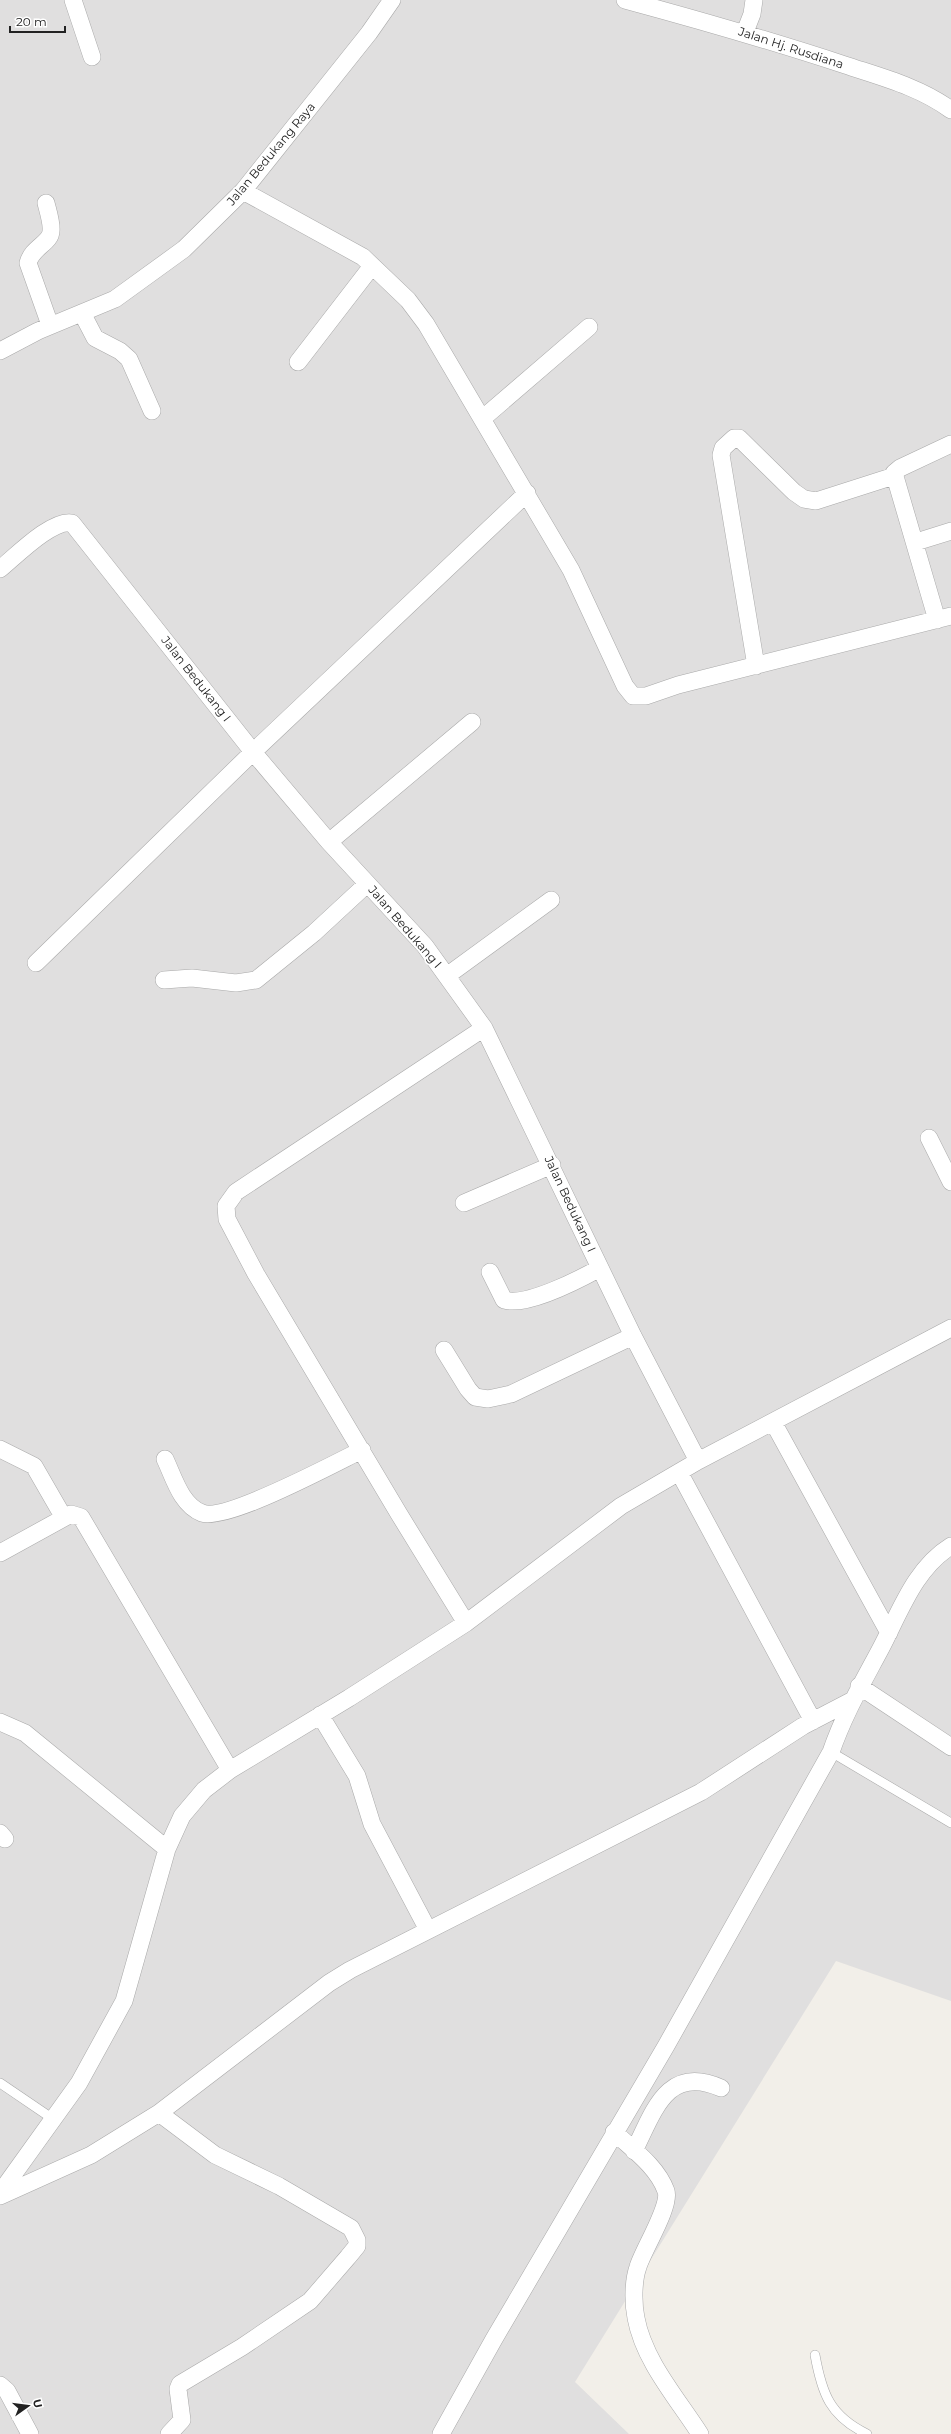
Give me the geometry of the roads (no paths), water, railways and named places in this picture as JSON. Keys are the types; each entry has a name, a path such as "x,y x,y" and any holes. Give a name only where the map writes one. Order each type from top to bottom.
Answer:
{"street":[{"path":"73,0 92,57"},
{"name":"Jalan Bedukang Raya","path":"0,351 50,325 115,299 151,275 184,249 243,191 369,33 392,0"},
{"name":"Jalan Hj. Rusdiana","path":"628,0 745,32 895,82 940,102 951,110"},
{"path":"745,32 752,14 754,0"},
{"path":"243,191 363,257 408,300 426,324 571,570 625,686 633,696 646,696 678,685 944,618 894,476 895,470 951,444"},
{"path":"46,203 52,231 47,241 34,250 28,263 50,325"},
{"path":"298,362 372,266"},
{"path":"82,313 95,338 120,351 129,360 152,411"},
{"path":"482,419 589,327"},
{"path":"756,666 721,455 723,448 734,438 742,440 794,492 804,499 816,501 894,476"},
{"path":"36,963 252,752 527,493"},
{"name":"Jalan Bedukang I","path":"0,569 52,527 66,522 72,523 252,752 329,842 367,884 397,914 448,976 484,1028 552,1164 633,1336 698,1461"},
{"path":"916,542 951,531"},
{"path":"329,842 472,722"},
{"path":"164,980 192,978 236,983 256,980 314,933 367,884"},
{"path":"448,976 552,900"},
{"path":"466,1623 399,1514 256,1274 227,1219 226,1206 236,1192 484,1028"},
{"path":"929,1138 951,1182"},
{"path":"464,1203 552,1164"},
{"path":"490,1272 504,1300 510,1302 539,1295 600,1268"},
{"path":"0,2193 79,2083 124,2001 167,1849 182,1816 204,1790 230,1770 466,1623 601,1520 698,1461 951,1328"},
{"path":"444,1350 468,1389 475,1397 488,1399 511,1394 633,1336"},
{"path":"773,1422 889,1633"},
{"path":"0,1449 34,1466 64,1518"},
{"path":"165,1460 182,1496 202,1513 210,1515 240,1508 362,1450"},
{"path":"679,1472 813,1721"},
{"path":"0,1553 64,1518 74,1514 81,1517 230,1770"},
{"path":"441,2434 669,2039 831,1752 855,1694 916,1582 935,1558 951,1546"},
{"path":"0,2196 91,2155 159,2113 329,1983 350,1970 701,1792 855,1694"},
{"path":"855,1694 951,1747"},
{"path":"320,1715 357,1776 372,1824 428,1930"},
{"path":"0,1722 25,1733 167,1849"},
{"path":"634,2151 658,2104 676,2086 689,2080 700,2080 721,2088"},
{"path":"159,2113 215,2155 286,2190 351,2228 357,2240 356,2246 348,2257 310,2301 242,2348 180,2384 178,2389 182,2420 169,2434"},
{"path":"614,2132 646,2162 660,2180 666,2198 665,2206 637,2269 634,2296 636,2317 642,2338 651,2358 700,2434"},
{"path":"0,2385 7,2391 30,2434"}],"lane":[{"path":"831,1752 951,1823"},
{"path":"0,2083 53,2119"},
{"path":"815,2355 824,2390 838,2415 849,2425 868,2434"}]}
